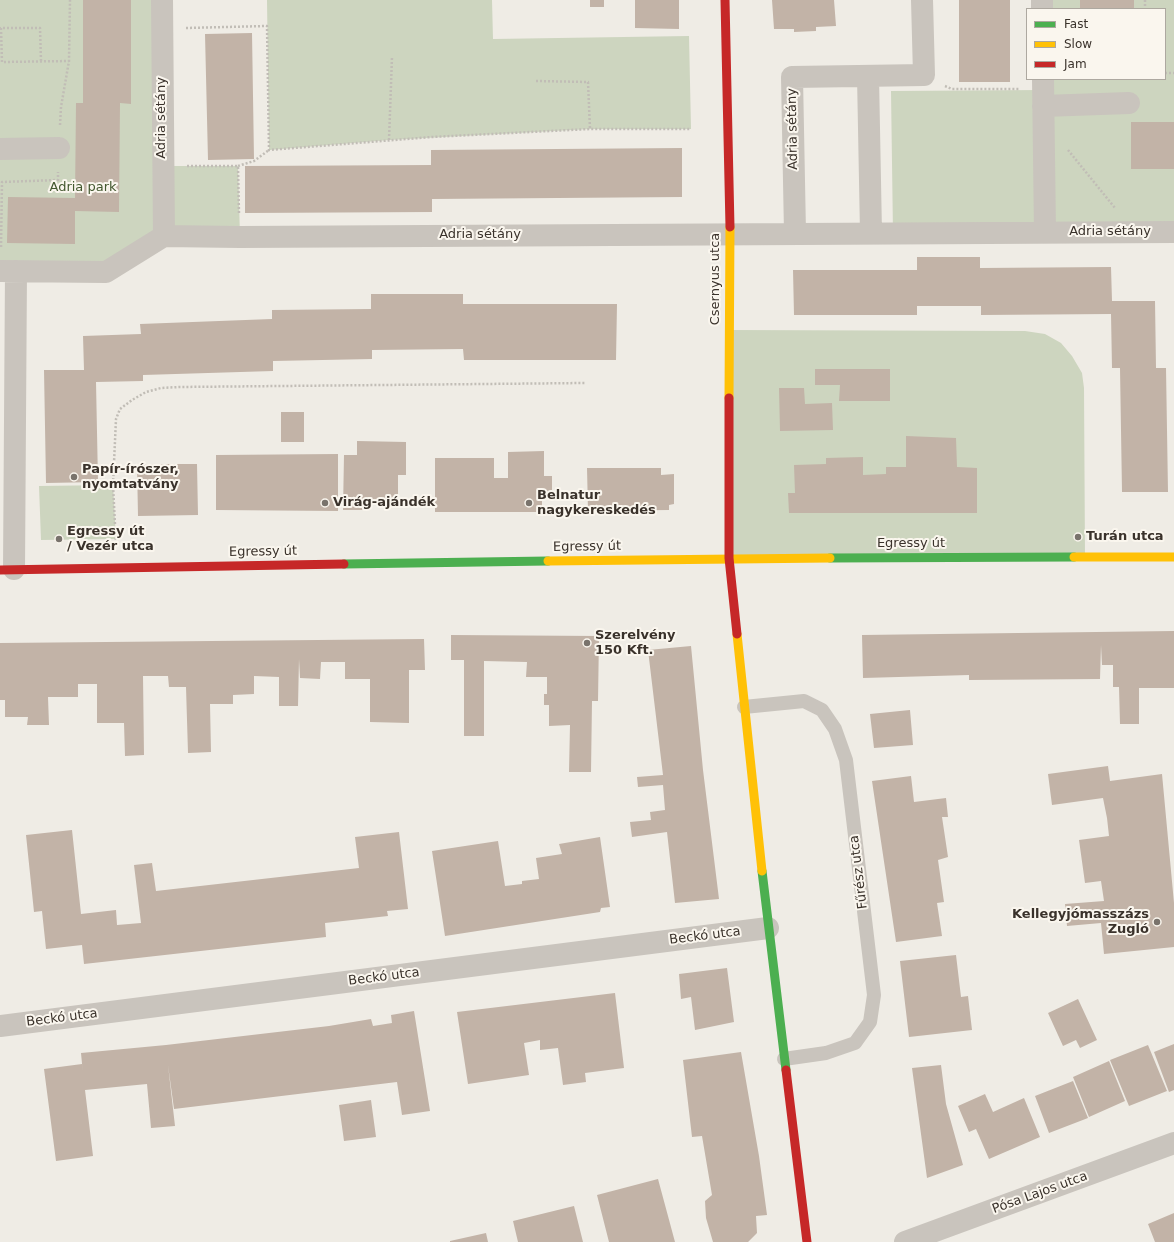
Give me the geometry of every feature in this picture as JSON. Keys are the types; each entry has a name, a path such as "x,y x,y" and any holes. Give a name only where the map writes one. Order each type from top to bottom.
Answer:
{"street":[{"name":"Adria sétány","path":"162,0 162,166 164,236 240,237 1174,232"},
{"name":"Csernyus utca","path":"725,0 730,234 729,558"},
{"path":"922,0 924,75"},
{"name":"Adria sétány","path":"795,234 792,77 924,75"},
{"path":"868,76 871,233"},
{"path":"1045,232 1044,92 1129,103"},
{"path":"0,149 59,148"},
{"path":"7,570 8,271 106,272 164,236"},
{"name":"Egressy út","path":"7,570 729,558 1174,557"},
{"path":"729,558 768,928 807,1242"},
{"name":"Beckó utca","path":"0,1026 768,928"},
{"name":"Pósa Lajos utca","path":"905,1242 1174,1143"}],"lane":[{"name":"Fűrész utca","path":"744,707 804,701 822,710 835,729 846,760 874,995 870,1022 855,1043 826,1053 784,1059"}],"path":[{"path":"162,28 267,26 269,150"},
{"path":"40,61 40,28 2,28 2,62 69,61"},
{"path":"389,140 392,58"},
{"path":"924,75 952,89 1044,92"},
{"path":"536,81 588,82 590,129"},
{"path":"162,166 238,166 254,161 269,150 389,140 590,129 691,129"},
{"path":"1068,149 1134,232"},
{"path":"238,166 240,237"},
{"path":"116,568 116,524 113,484 116,419 120,409 146,392 160,388 178,387 585,383"}],"green space":[{"name":"Adria park","path":"0,0 161,0 163,166 238,166 240,237 164,236 106,272 0,271"},
{"path":"267,0 492,0 493,39 689,36 691,129 590,129 389,140 269,150"},
{"path":"1041,0 1174,0 1174,234 893,234 891,91 1043,90 1043,80 1166,80 1166,8 1041,8"},
{"path":"729,330 1025,331 1045,334 1061,343 1072,356 1082,373 1084,388 1085,557 729,558"},
{"path":"113,485 116,539 41,540 39,486"}],"building":[{"path":"83,0 131,0 131,104 120,103 119,212 75,211 75,244 7,243 8,197 75,198 76,103 83,103"},
{"path":"590,0 604,0 604,7 590,7"},
{"path":"635,0 679,0 679,29 635,28"},
{"path":"772,0 834,0 836,26 816,27 816,31 794,32 794,29 774,29"},
{"path":"959,0 1010,0 1010,82 959,82"},
{"path":"1080,0 1134,0 1134,8 1080,8"},
{"path":"252,33 254,159 208,160 205,34"},
{"path":"1131,122 1174,122 1174,169 1131,169"},
{"path":"682,148 682,197 432,199 432,212 245,213 245,166 431,165 431,150"},
{"path":"917,257 980,257 980,268 1111,267 1112,301 1155,301 1156,368 1166,368 1168,492 1122,492 1120,368 1112,368 1111,314 981,315 981,306 917,306 917,315 794,315 793,270 917,270"},
{"path":"371,294 463,294 463,304 617,304 616,360 464,360 463,349 372,350 372,359 273,361 273,371 143,375 143,381 96,382 98,482 46,483 44,370 84,370 83,336 141,334 140,324 272,319 272,310 371,309"},
{"path":"815,369 890,369 890,401 839,401 840,385 815,385"},
{"path":"779,388 804,388 805,404 832,403 833,430 780,431"},
{"path":"281,412 304,412 304,442 281,442"},
{"path":"906,436 956,438 957,467 977,468 977,513 789,513 788,493 795,493 794,465 826,464 826,458 863,457 863,475 886,474 886,467 906,467"},
{"path":"357,441 406,442 406,475 398,475 398,500 367,499 366,510 343,510 344,455 357,455"},
{"path":"544,451 544,476 552,476 552,497 542,497 542,512 435,512 435,458 494,458 494,478 508,478 508,452"},
{"path":"338,454 338,511 216,510 216,455"},
{"path":"197,464 198,515 138,516 137,465"},
{"path":"587,468 661,468 661,475 674,474 674,504 669,505 669,510 588,511"},
{"path":"1174,631 1174,688 1139,688 1139,724 1120,724 1119,687 1113,687 1113,665 1102,665 1101,645 1100,679 969,680 969,675 863,678 862,635"},
{"path":"451,635 599,636 598,701 592,701 591,772 569,772 570,725 549,726 549,705 544,705 544,694 547,694 547,677 526,677 527,662 484,661 484,736 464,736 464,660 451,660"},
{"path":"424,639 425,670 409,670 409,723 370,722 370,679 345,679 345,662 321,662 320,679 300,678 299,659 298,706 279,706 279,677 254,676 254,694 233,695 233,704 210,704 211,752 188,753 186,687 169,687 168,676 143,676 144,755 125,756 124,723 97,723 97,684 78,684 78,697 48,697 49,725 27,725 28,717 5,717 5,700 0,700 0,643"},
{"path":"691,646 703,770 719,899 675,903 667,832 632,837 630,822 651,820 650,812 665,810 663,785 638,787 637,777 663,775 648,650"},
{"path":"910,710 913,745 874,748 870,714"},
{"path":"1108,766 1110,781 1162,774 1174,903 1174,947 1104,954 1101,923 1067,926 1065,904 1104,901 1101,881 1085,883 1079,840 1109,836 1107,818 1103,798 1052,805 1048,774"},
{"path":"911,776 914,802 946,798 948,817 942,817 948,857 938,860 944,902 937,903 942,936 896,942 872,781"},
{"path":"72,830 81,914 116,910 117,925 141,923 134,865 152,863 156,891 359,868 355,837 399,832 408,909 387,911 388,916 325,923 326,937 84,964 82,945 46,949 42,911 34,912 26,835"},
{"path":"600,837 610,907 601,908 600,912 445,936 432,851 498,841 505,886 522,884 522,881 539,879 536,858 562,854 559,844"},
{"path":"956,955 961,997 968,996 972,1030 909,1037 900,961"},
{"path":"727,968 734,1022 695,1030 691,997 681,999 679,974"},
{"path":"615,993 624,1068 585,1073 586,1082 563,1085 558,1048 540,1050 540,1040 524,1043 529,1075 468,1084 457,1012"},
{"path":"1078,999 1097,1040 1080,1048 1076,1040 1063,1046 1048,1013"},
{"path":"414,1011 430,1111 402,1115 397,1082 174,1109 168,1065 175,1126 151,1128 147,1084 85,1090 93,1156 56,1161 44,1069 82,1064 83,1074 81,1053 166,1045 329,1026 371,1019 373,1026 392,1023 391,1015"},
{"path":"1174,1044 1174,1090 1169,1092 1154,1052"},
{"path":"1148,1045 1167,1091 1129,1106 1110,1060"},
{"path":"741,1052 759,1156 767,1215 756,1216 757,1233 748,1242 713,1242 706,1218 705,1201 712,1195 702,1136 692,1137 683,1060"},
{"path":"1109,1061 1125,1101 1089,1117 1073,1077"},
{"path":"941,1065 946,1104 963,1165 927,1178 912,1068"},
{"path":"1073,1081 1088,1118 1049,1133 1035,1096"},
{"path":"985,1094 993,1112 1024,1098 1040,1137 989,1159 976,1129 969,1132 958,1106"},
{"path":"371,1100 376,1137 344,1141 339,1105"},
{"path":"658,1179 675,1242 609,1242 597,1195"},
{"path":"574,1206 583,1242 518,1242 513,1221"},
{"path":"1174,1213 1174,1242 1155,1242 1148,1224"},
{"path":"486,1233 488,1242 450,1242 450,1241"}],"traffic: fast":[{"path":"830,558 1074,557"},
{"path":"344,564 548,561"},
{"path":"762,871 786,1070"}],"traffic: slow":[{"path":"729,398 730,227"},
{"path":"1074,557 1174,557"},
{"path":"548,561 830,558"},
{"path":"737,634 762,871"}],"traffic: jam":[{"path":"725,0 730,227"},
{"path":"729,398 729,558 737,634"},
{"path":"0,570 344,564"},
{"path":"786,1070 807,1242"}],"place":[{"name":"Papír-írószer, nyomtatvány","path":"74,477"},
{"name":"Virág-ajándék","path":"325,503"},
{"name":"Belnatur nagykereskedés","path":"529,503"},
{"name":"Turán utca","path":"1078,537"},
{"name":"Egressy út / Vezér utca","path":"59,539"},
{"name":"Szerelvény 150 Kft.","path":"587,643"},
{"name":"Kellegyjómasszázs Zugló","path":"1157,922"}]}
